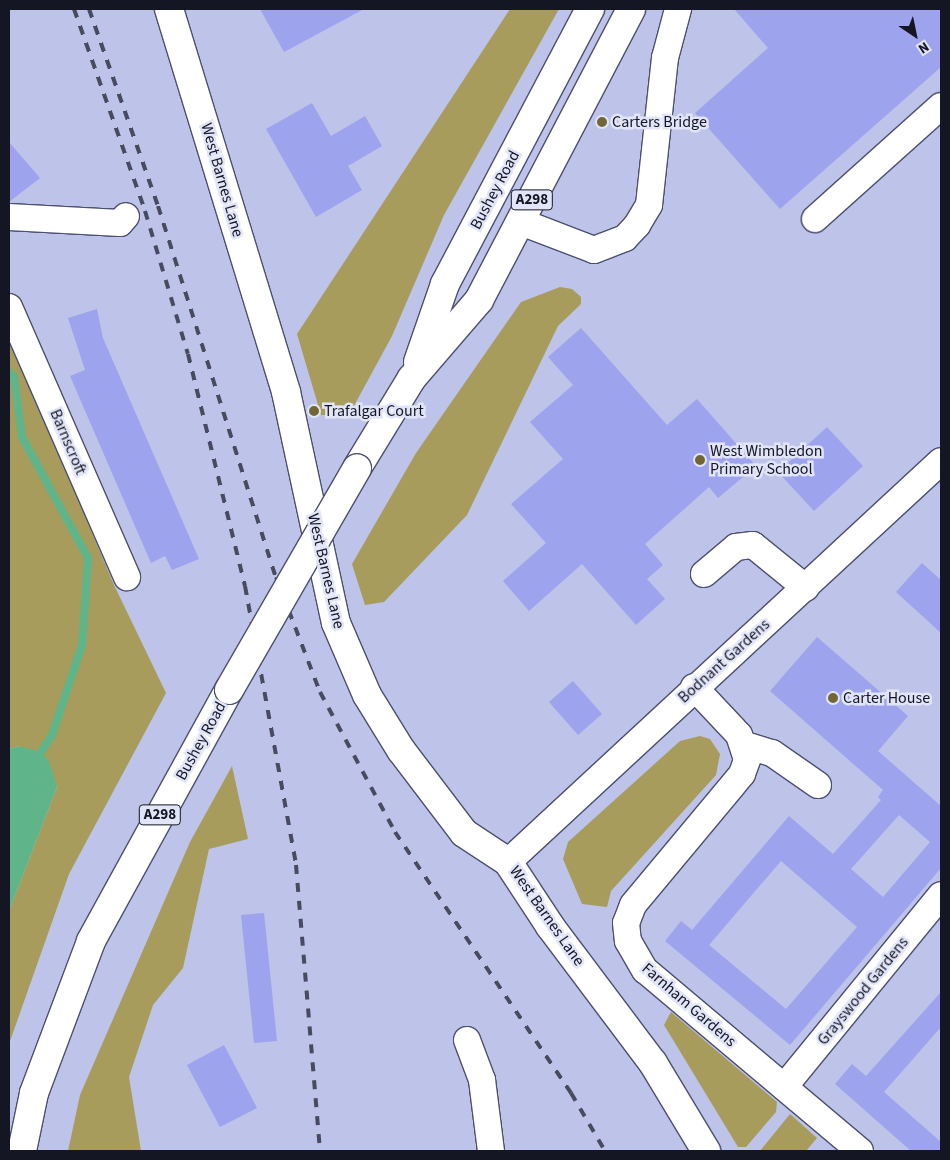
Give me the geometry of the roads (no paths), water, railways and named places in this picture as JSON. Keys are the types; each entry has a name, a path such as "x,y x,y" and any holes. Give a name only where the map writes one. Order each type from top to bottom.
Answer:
{"main road":[{"name":"West Barnes Lane","path":"170,9 286,392 340,631 367,695 434,797 475,844 508,862 550,926 653,1062 706,1151"},
{"name":"Bushey Road","path":"412,378 445,284 590,9"},
{"name":"Bushey Road","path":"22,1151 34,1093 91,941 229,690 412,378 479,300 631,9"}],"street":[{"path":"521,222 594,250 625,238 637,225 649,205 666,58 678,9"},
{"path":"815,218 941,106"},
{"path":"9,218 120,223 126,216"},
{"name":"Barnscroft","path":"9,306 126,577"},
{"name":"Bodnant Gardens","path":"508,862 694,687 806,588 941,461"},
{"path":"704,574 736,547 753,544 806,588"},
{"path":"694,687 745,745 772,753 818,785"},
{"name":"Farnham Gardens","path":"745,745 742,774 633,905 626,923 628,941 645,970 860,1151"},
{"name":"Grayswood Gardens","path":"784,1087 941,895"},
{"path":"467,1040 482,1080 491,1151"}],"waterway":[{"path":"9,372 14,377 22,437 88,558 82,645 52,735 41,752"}],"railway":[{"path":"74,9 145,211 188,354 245,586 296,865 320,1151"},
{"path":"89,9 158,206 276,577 320,692 395,832 571,1093 605,1151"}],"place":[{"name":"Carters Bridge","path":"602,122"},
{"name":"Trafalgar Court","path":"314,411"},
{"name":"West Wimbledon Primary School","path":"700,460"},
{"name":"Carter House","path":"833,698"}]}
